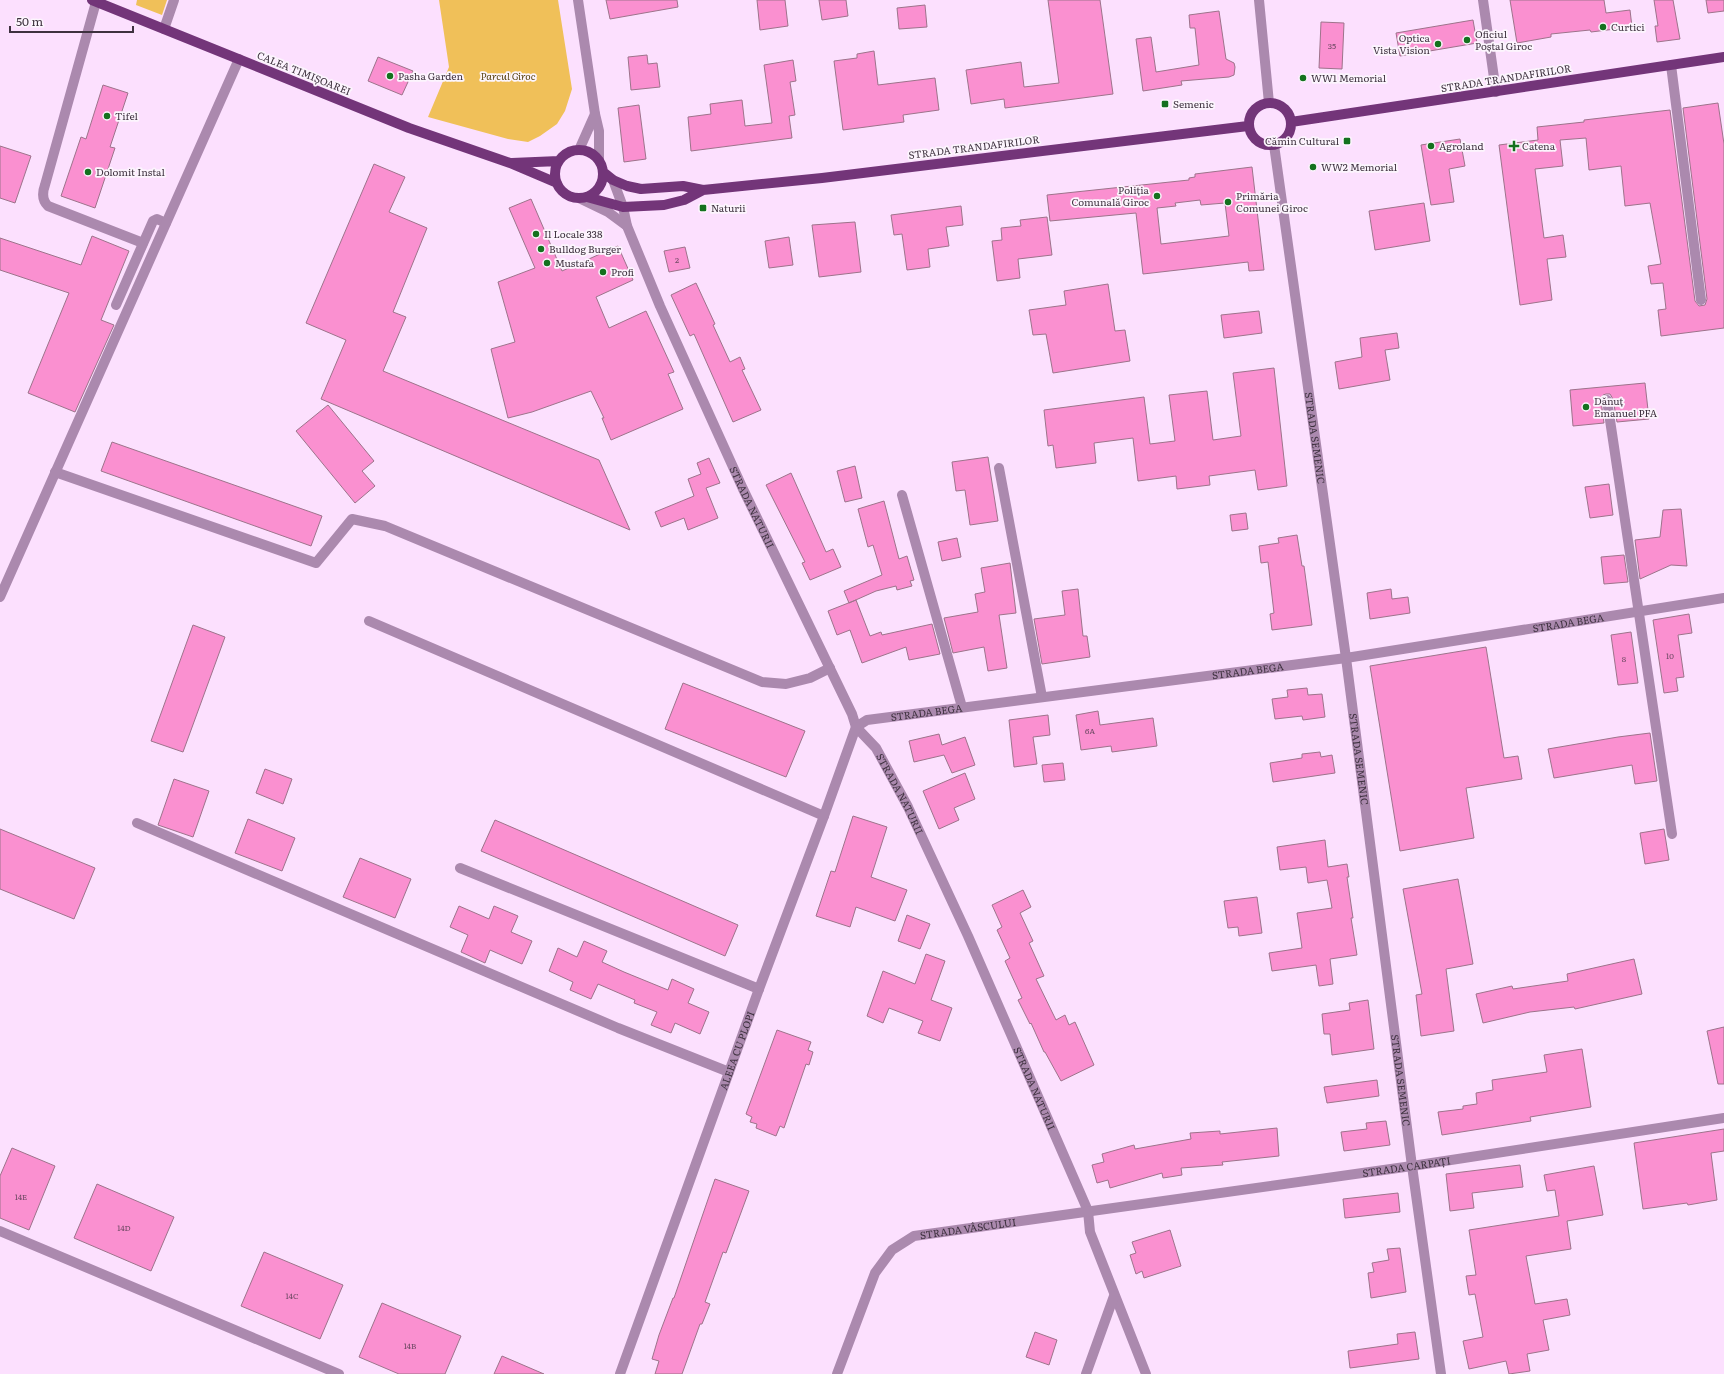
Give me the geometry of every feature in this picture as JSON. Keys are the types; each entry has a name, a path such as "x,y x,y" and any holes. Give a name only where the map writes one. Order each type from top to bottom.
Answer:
{"main road":[{"name":"CALEA TIMIȘOAREI","path":"94,1 409,128 510,163 557,183"},
{"name":"STRADA TRANDAFIRILOR","path":"1291,122 1724,57"},
{"path":"1269,103 1282,106 1290,116 1291,122 1291,129 1285,140 1274,145 1267,146 1254,139 1248,126 1249,119 1256,108 1269,103"},
{"name":"STRADA TRANDAFIRILOR","path":"603,172 613,180 627,186 641,189 683,186 703,190 853,174 1248,126"},
{"path":"579,150 594,155 599,160 603,172 602,180 594,193 583,197 566,194 557,183 556,176 559,161 564,155 579,150"},
{"name":"CALEA TIMIȘOAREI","path":"510,163 559,161"},
{"name":"STRADA TRANDAFIRILOR","path":"583,197 623,207 664,205 684,200 703,190"}],"street":[{"path":"164,29 174,0"},
{"path":"578,0 592,84 595,114 599,131 599,160"},
{"path":"1260,0 1269,103"},
{"path":"1483,0 1496,92"},
{"path":"94,1 44,185 44,202 48,206 143,242"},
{"path":"0,597 240,59"},
{"path":"1671,65 1701,300"},
{"path":"579,150 595,114"},
{"name":"STRADA SEMENIC","path":"1274,145 1346,658 1412,1166 1441,1374"},
{"name":"STRADA NATURII","path":"613,180 623,207 626,226 660,306 743,489 852,714 856,727 876,748 908,807 968,936 1088,1211 1090,1232 1146,1374"},
{"name":"STRADA NATURII","path":"583,197 608,212 626,226"},
{"path":"116,305 153,221 157,219 166,223"},
{"path":"1607,400 1640,611 1672,834"},
{"path":"999,468 1042,697"},
{"path":"56,472 316,563 352,519 385,526 762,682 786,684 810,678 830,668"},
{"path":"902,495 962,707"},
{"name":"STRADA BEGA","path":"856,727 867,720 1346,658 1724,598"},
{"path":"369,621 824,816"},
{"name":"ALEEA CU PLOPI","path":"620,1374 759,989 856,727"},
{"path":"138,823 618,1028 729,1072"},
{"path":"460,868 759,989"},
{"name":"STRADA CARPAȚI","path":"1088,1211 1412,1166 1724,1118"},
{"name":"STRADA VÂSCULUI","path":"837,1374 876,1273 892,1250 914,1236 1088,1211"},
{"path":"0,1231 339,1374"},
{"path":"1086,1374 1114,1296"}],"green space":[{"path":"137,0 167,0 162,15 136,5"},
{"name":"Parcul Giroc","path":"439,0 558,0 572,89 565,111 557,124 540,136 528,142 508,139 428,117 449,67"}],"building":[{"path":"606,0 677,0 678,7 610,19"},
{"path":"757,0 785,0 788,26 760,30"},
{"path":"819,0 846,0 848,16 822,20"},
{"path":"1048,0 1100,0 1113,94 1005,108 1004,99 971,104 966,70 1021,62 1024,87 1059,83"},
{"path":"1510,0 1604,0 1606,13 1630,10 1632,27 1591,32 1590,30 1551,34 1551,37 1517,43"},
{"path":"1654,0 1673,0 1680,39 1657,42 1655,26 1658,26"},
{"path":"1706,0 1724,0 1724,11 1708,13"},
{"path":"925,5 927,27 899,29 897,8"},
{"path":"1219,11 1226,59 1234,63 1234,75 1229,77 1181,81 1182,85 1143,91 1136,39 1151,37 1156,72 1199,65 1195,28 1190,28 1189,15"},
{"path":"1473,20 1477,43 1400,56 1396,33"},
{"path":"1321,22 1344,23 1342,69 1319,68"},
{"path":"874,51 878,85 935,78 939,110 903,115 904,122 843,130 834,61 857,58 857,54"},
{"path":"647,55 648,64 657,63 660,87 631,90 628,57"},
{"name":"Pasha Garden","path":"378,57 413,71 402,95 368,81"},
{"path":"793,60 796,81 790,82 795,115 789,116 792,138 691,151 688,117 711,114 710,104 742,100 745,126 772,123 764,65"},
{"name":"Dolomit Instal","path":"103,85 128,93 110,147 115,148 95,208 61,196 81,137 86,139"},
{"path":"1718,103 1724,144 1724,328 1661,336 1658,310 1666,309 1663,283 1651,284 1648,266 1661,264 1650,203 1625,206 1621,166 1589,170 1586,138 1560,140 1563,166 1535,169 1544,238 1563,235 1566,257 1547,259 1552,300 1520,305 1499,145 1538,140 1537,127 1670,110 1695,301 1699,306 1705,305 1707,299 1683,108"},
{"path":"639,105 646,159 624,162 618,108"},
{"path":"1460,139 1465,166 1449,169 1454,202 1431,205 1421,145"},
{"path":"0,146 31,156 15,203 0,198"},
{"path":"374,164 405,177 389,212 427,228 393,312 406,317 383,371 599,460 630,530 321,399 346,340 306,323"},
{"path":"1252,167 1264,270 1249,271 1248,262 1143,274 1136,213 1050,221 1047,195 1189,180 1189,178 1195,177 1195,174","holes":["1200,200 1201,205 1225,203 1229,236 1161,244 1157,208 1176,206 1175,203"]},
{"path":"531,199 562,271 618,246 633,280 596,297 609,328 646,311 674,372 668,374 683,409 611,440 602,418 604,418 591,391 532,412 508,418 491,349 515,342 498,282 535,268 509,208"},
{"path":"1424,203 1430,241 1375,250 1369,211"},
{"path":"961,206 963,225 946,227 949,246 928,249 930,267 907,270 902,234 894,235 891,215"},
{"path":"1047,217 1052,255 1018,259 1020,278 997,281 992,241 1002,240 1001,228 1021,226 1020,220"},
{"path":"855,222 861,272 819,277 812,225"},
{"path":"92,236 129,251 101,320 114,325 75,412 28,393 69,293 0,270 0,238 81,265"},
{"path":"789,237 793,265 769,268 765,241"},
{"path":"685,247 690,268 669,272 664,251"},
{"path":"696,283 715,324 713,325 730,362 740,357 745,369 742,370 761,410 733,422 694,334 690,336 671,295"},
{"path":"1108,284 1115,331 1125,330 1130,361 1053,373 1046,334 1033,335 1029,310 1066,305 1064,291"},
{"path":"1259,311 1262,333 1224,338 1221,315"},
{"path":"1397,333 1399,348 1385,350 1390,380 1339,389 1335,362 1362,357 1360,338"},
{"path":"1274,368 1287,486 1258,490 1255,470 1209,476 1210,485 1177,489 1176,476 1138,481 1133,438 1094,443 1096,463 1056,468 1053,445 1048,446 1044,410 1144,397 1150,444 1175,441 1169,395 1207,391 1213,440 1241,436 1233,373"},
{"path":"1645,383 1649,419 1617,422 1613,399 1610,394 1606,394 1603,395 1601,401 1604,423 1573,426 1570,390"},
{"path":"328,405 374,461 362,471 375,486 355,503 296,431"},
{"path":"112,442 322,516 311,546 101,471"},
{"path":"988,457 998,521 970,525 965,490 956,491 952,462"},
{"path":"709,458 720,483 706,488 718,518 688,530 684,518 661,527 655,512 694,496 688,479 701,474 697,463"},
{"path":"855,466 862,498 845,502 837,471"},
{"path":"791,473 826,552 833,549 841,567 810,580 802,563 805,562 766,485"},
{"path":"1609,484 1613,515 1590,518 1585,487"},
{"path":"884,501 899,559 907,556 914,580 910,581 912,586 897,590 896,586 876,591 849,603 844,591 882,575 873,545 868,547 858,509"},
{"path":"1681,509 1687,566 1671,565 1640,579 1635,540 1660,537 1663,510"},
{"path":"1246,513 1248,529 1232,531 1230,515"},
{"path":"1297,535 1302,566 1304,566 1312,625 1272,630 1270,614 1274,613 1268,562 1261,563 1259,546 1279,543 1278,538"},
{"path":"957,538 961,557 942,561 938,542"},
{"path":"1624,555 1628,582 1604,584 1601,557"},
{"path":"1010,563 1016,613 999,615 1007,668 988,671 984,647 953,653 944,618 978,612 975,594 985,592 981,568"},
{"path":"1078,589 1083,636 1087,636 1090,657 1042,664 1034,619 1065,615 1062,591"},
{"path":"1391,589 1392,599 1408,597 1410,613 1370,619 1367,593"},
{"path":"856,600 870,636 881,632 882,635 932,624 940,654 909,660 906,647 862,663 850,630 837,635 828,611"},
{"path":"1689,614 1692,633 1678,635 1684,677 1676,678 1678,691 1664,693 1653,620"},
{"path":"193,625 225,637 183,752 151,741"},
{"path":"1631,632 1638,683 1618,685 1611,635"},
{"path":"1486,647 1504,758 1518,756 1522,779 1466,788 1474,838 1400,851 1370,666"},
{"path":"683,683 805,731 786,777 665,729"},
{"path":"1307,688 1308,695 1322,694 1325,717 1303,720 1302,716 1275,719 1272,699 1288,697 1287,690"},
{"path":"1098,711 1100,725 1153,718 1157,746 1112,752 1111,746 1081,750 1076,715"},
{"path":"1048,715 1050,735 1033,737 1037,764 1014,767 1009,720"},
{"path":"1650,733 1657,781 1635,784 1632,765 1554,778 1548,749"},
{"path":"939,734 942,745 965,737 975,765 952,773 944,755 914,762 909,741"},
{"path":"1320,752 1321,757 1332,755 1335,773 1273,782 1270,763 1302,758 1302,754"},
{"path":"1063,763 1065,780 1044,782 1042,765"},
{"path":"265,769 292,779 283,804 256,793"},
{"path":"965,773 975,799 954,808 959,820 939,829 923,791"},
{"path":"174,779 209,791 193,837 158,825"},
{"path":"853,816 887,827 871,877 907,890 895,921 856,907 850,927 816,916 831,871 835,872"},
{"path":"248,819 295,838 282,871 235,853"},
{"path":"495,820 738,925 725,956 481,851"},
{"path":"0,829 95,868 74,919 0,889"},
{"path":"1664,829 1669,860 1645,864 1640,833"},
{"path":"1325,840 1328,867 1347,864 1349,877 1347,877 1353,918 1351,918 1357,955 1330,959 1333,984 1319,986 1316,965 1272,971 1269,953 1302,948 1297,913 1332,908 1327,880 1308,883 1306,867 1280,870 1277,847"},
{"path":"360,858 411,879 395,918 343,897"},
{"path":"1458,879 1473,964 1446,969 1454,1031 1421,1036 1416,995 1422,994 1403,889"},
{"path":"1023,890 1031,907 1020,913 1033,941 1029,943 1044,976 1036,979 1056,1020 1065,1015 1069,1025 1075,1022 1094,1065 1061,1081 1044,1052 1031,1023 1030,1024 1018,1000 1022,998 1005,961 1010,958 997,930 1002,927 992,905"},
{"path":"1257,897 1262,933 1239,936 1238,927 1228,928 1224,901"},
{"path":"459,906 489,919 494,906 518,916 511,932 532,941 522,964 490,950 485,963 461,952 468,935 450,927"},
{"path":"907,915 930,924 920,949 898,941"},
{"path":"584,941 607,951 602,962 624,972 668,990 672,979 694,989 688,1003 709,1012 700,1034 675,1023 671,1033 651,1025 657,1012 634,1003 635,1000 598,984 591,999 570,990 573,982 549,971 558,948 577,957"},
{"path":"926,954 945,961 931,1000 952,1008 940,1041 918,1033 923,1021 889,1008 883,1023 867,1016 883,971 915,984"},
{"path":"1634,959 1642,994 1575,1009 1574,1007 1530,1012 1483,1023 1476,994 1512,986 1513,989 1568,981 1567,974"},
{"path":"1368,1000 1374,1049 1332,1055 1330,1034 1324,1034 1322,1014 1350,1010 1349,1003"},
{"path":"1724,1027 1724,1084 1718,1084 1707,1031"},
{"path":"777,1030 811,1042 808,1050 813,1052 809,1065 806,1064 784,1128 780,1126 776,1136 756,1128 757,1124 750,1122 752,1117 746,1114"},
{"path":"1582,1049 1591,1107 1530,1117 1531,1121 1442,1135 1438,1112 1463,1109 1463,1106 1477,1104 1476,1093 1493,1090 1492,1080 1547,1072 1544,1055"},
{"path":"1377,1080 1379,1096 1327,1103 1324,1087"},
{"path":"1386,1121 1390,1145 1344,1151 1341,1132 1367,1129 1366,1123"},
{"path":"1277,1128 1279,1156 1222,1162 1223,1165 1181,1168 1182,1175 1163,1178 1162,1173 1110,1188 1108,1180 1097,1183 1092,1165 1104,1162 1102,1154 1134,1145 1135,1149 1191,1139 1190,1133 1220,1131 1220,1134"},
{"path":"1724,1129 1724,1151 1711,1153 1717,1200 1688,1205 1687,1203 1643,1209 1634,1143"},
{"path":"12,1148 55,1166 29,1230 0,1218 0,1176"},
{"path":"1520,1165 1523,1187 1472,1193 1474,1208 1450,1211 1446,1174"},
{"path":"1594,1166 1603,1215 1567,1221 1571,1249 1526,1256 1535,1304 1567,1299 1570,1315 1543,1320 1549,1350 1527,1354 1530,1371 1509,1374 1506,1361 1469,1369 1463,1341 1483,1337 1475,1294 1469,1295 1466,1276 1476,1275 1469,1230 1559,1216 1555,1190 1547,1191 1544,1175"},
{"path":"715,1179 749,1191 726,1253 723,1252 705,1302 710,1304 702,1324 700,1324 682,1374 655,1374 659,1361 652,1359 659,1335 674,1298"},
{"path":"97,1184 174,1217 151,1271 74,1238"},
{"path":"1398,1193 1400,1212 1345,1218 1343,1199"},
{"path":"1170,1230 1181,1266 1144,1278 1142,1271 1136,1274 1130,1255 1136,1253 1132,1242"},
{"path":"1400,1248 1406,1292 1371,1298 1368,1273 1374,1272 1372,1263 1389,1260 1387,1249"},
{"path":"264,1252 343,1285 320,1339 241,1306"},
{"path":"382,1303 461,1336 445,1374 399,1374 359,1357"},
{"path":"1035,1332 1057,1340 1049,1365 1026,1357"},
{"path":"1415,1332 1419,1359 1350,1368 1348,1351 1398,1344 1397,1334"},
{"path":"502,1356 544,1374 494,1374"}],"place":[{"name":"Curtici","path":"1603,27"},
{"name":"Oficiul Poștal Giroc","path":"1467,40"},
{"name":"Optica Vista Vision","path":"1438,44"},
{"name":"Pasha Garden","path":"390,76"},
{"name":"WW1 Memorial","path":"1303,78"},
{"name":"Semenic","path":"1165,104"},
{"name":"Tifel","path":"107,116"},
{"name":"Cămin Cultural","path":"1347,141"},
{"name":"Agroland","path":"1431,146"},
{"name":"Catena","path":"1514,146"},
{"name":"WW2 Memorial","path":"1313,167"},
{"name":"Dolomit Instal","path":"88,172"},
{"name":"Poliția Comunală Giroc","path":"1157,196"},
{"name":"Primăria Comunei Giroc","path":"1228,202"},
{"name":"Naturii","path":"703,208"},
{"name":"Il Locale 338","path":"536,234"},
{"name":"Bulldog Burger","path":"541,249"},
{"name":"Mustafa","path":"547,263"},
{"name":"Profi","path":"603,272"},
{"name":"Dănuț Emanuel PFA","path":"1586,407"}]}
